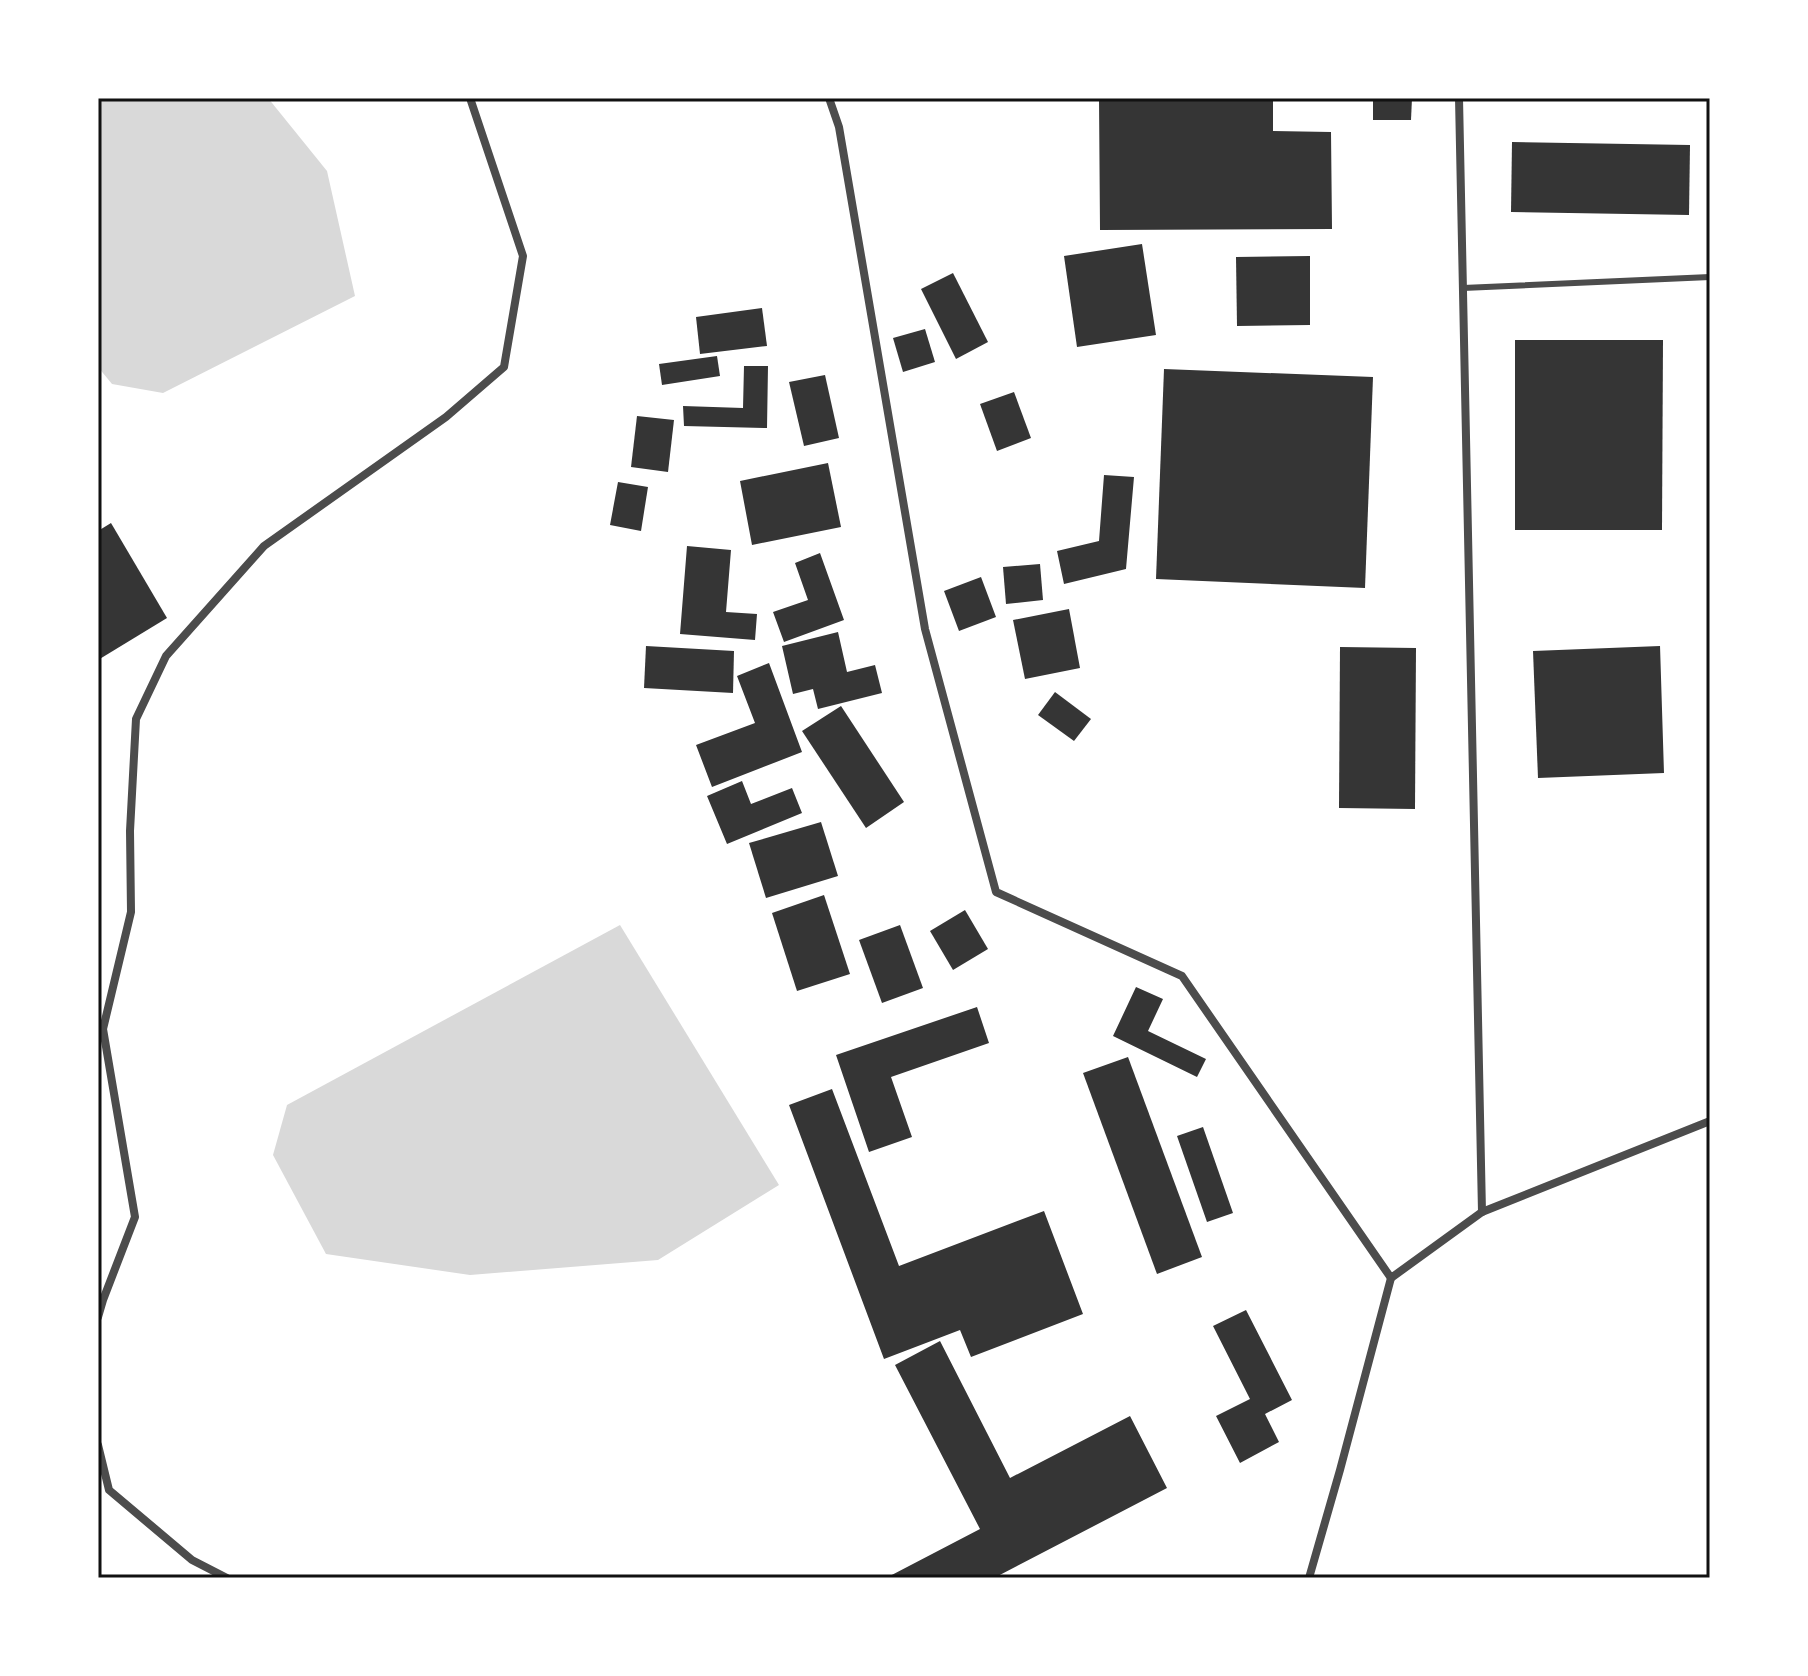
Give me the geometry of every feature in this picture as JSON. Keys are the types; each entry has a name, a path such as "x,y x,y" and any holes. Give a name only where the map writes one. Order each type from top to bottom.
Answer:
{"street":[{"path":"98,1317 135,1217 103,1029 131,912 130,831 136,719 166,656 264,546 446,417 504,367 523,256 470,98"},
{"path":"829,98 839,127 925,629 996,892 1182,976 1391,1278"},
{"path":"1459,98 1482,1212"},
{"path":"1309,1578 1391,1278 1482,1212 1710,1121"},
{"path":"98,1445 109,1490 192,1560 227,1578"}],"lane":[{"path":"1463,288 1710,277"}],"shaded area":[{"path":"98,98 268,98 327,171 355,296 163,393 112,384 98,367"},
{"path":"620,925 779,1185 658,1260 470,1275 326,1254 273,1155 287,1105"}],"building":[{"path":"1099,98 1273,98 1273,131 1331,132 1332,229 1100,230"},
{"path":"1373,98 1412,98 1411,120 1373,120"},
{"path":"1512,142 1690,145 1689,215 1511,212"},
{"path":"1142,244 1156,335 1077,347 1064,256"},
{"path":"1310,256 1310,325 1237,326 1236,257"},
{"path":"953,273 988,342 956,359 921,289"},
{"path":"762,308 767,346 700,354 696,317"},
{"path":"925,329 935,362 903,372 893,338"},
{"path":"1515,340 1663,340 1662,530 1515,530"},
{"path":"717,356 720,376 662,385 659,364"},
{"path":"744,366 768,366 767,428 684,426 683,406 743,408"},
{"path":"1164,369 1373,377 1365,588 1156,579"},
{"path":"825,375 839,438 804,446 789,382"},
{"path":"1014,392 1031,438 997,451 980,404"},
{"path":"637,416 674,420 668,472 631,467"},
{"path":"828,463 841,527 752,545 740,481"},
{"path":"1104,475 1134,477 1126,569 1064,584 1057,551 1099,541"},
{"path":"618,482 648,487 641,531 610,525"},
{"path":"111,523 167,618 98,660 98,531"},
{"path":"687,546 731,550 726,612 757,614 755,640 680,634"},
{"path":"820,553 844,620 784,642 773,612 808,600 795,563"},
{"path":"1040,564 1043,600 1006,604 1003,567"},
{"path":"981,577 996,617 959,631 944,591"},
{"path":"1069,609 1080,668 1025,679 1013,620"},
{"path":"838,632 847,672 875,665 882,693 818,709 813,689 793,694 782,646"},
{"path":"646,646 734,651 733,693 644,688"},
{"path":"1660,646 1664,773 1538,778 1533,651"},
{"path":"1340,647 1416,648 1415,809 1339,808"},
{"path":"769,663 802,752 712,787 696,745 755,723 737,676"},
{"path":"1055,692 1091,719 1074,741 1038,715"},
{"path":"841,706 904,802 866,828 802,731"},
{"path":"742,781 751,804 792,788 802,813 727,844 707,796"},
{"path":"821,822 838,876 766,898 749,843"},
{"path":"824,895 850,974 797,991 772,913"},
{"path":"965,910 988,949 953,970 930,931"},
{"path":"900,925 923,988 882,1003 859,940"},
{"path":"1136,987 1163,999 1148,1031 1206,1059 1197,1077 1113,1036"},
{"path":"977,1007 989,1043 891,1077 912,1137 869,1152 836,1055"},
{"path":"1128,1057 1202,1257 1157,1274 1083,1073"},
{"path":"832,1089 899,1266 1044,1211 1083,1314 971,1357 960,1330 884,1359 789,1105"},
{"path":"1203,1127 1233,1213 1207,1222 1177,1136"},
{"path":"1246,1310 1292,1400 1265,1414 1279,1442 1240,1463 1216,1416 1250,1399 1213,1326"},
{"path":"940,1341 1010,1478 1130,1416 1167,1488 994,1578 886,1578 980,1529 895,1365"}]}
